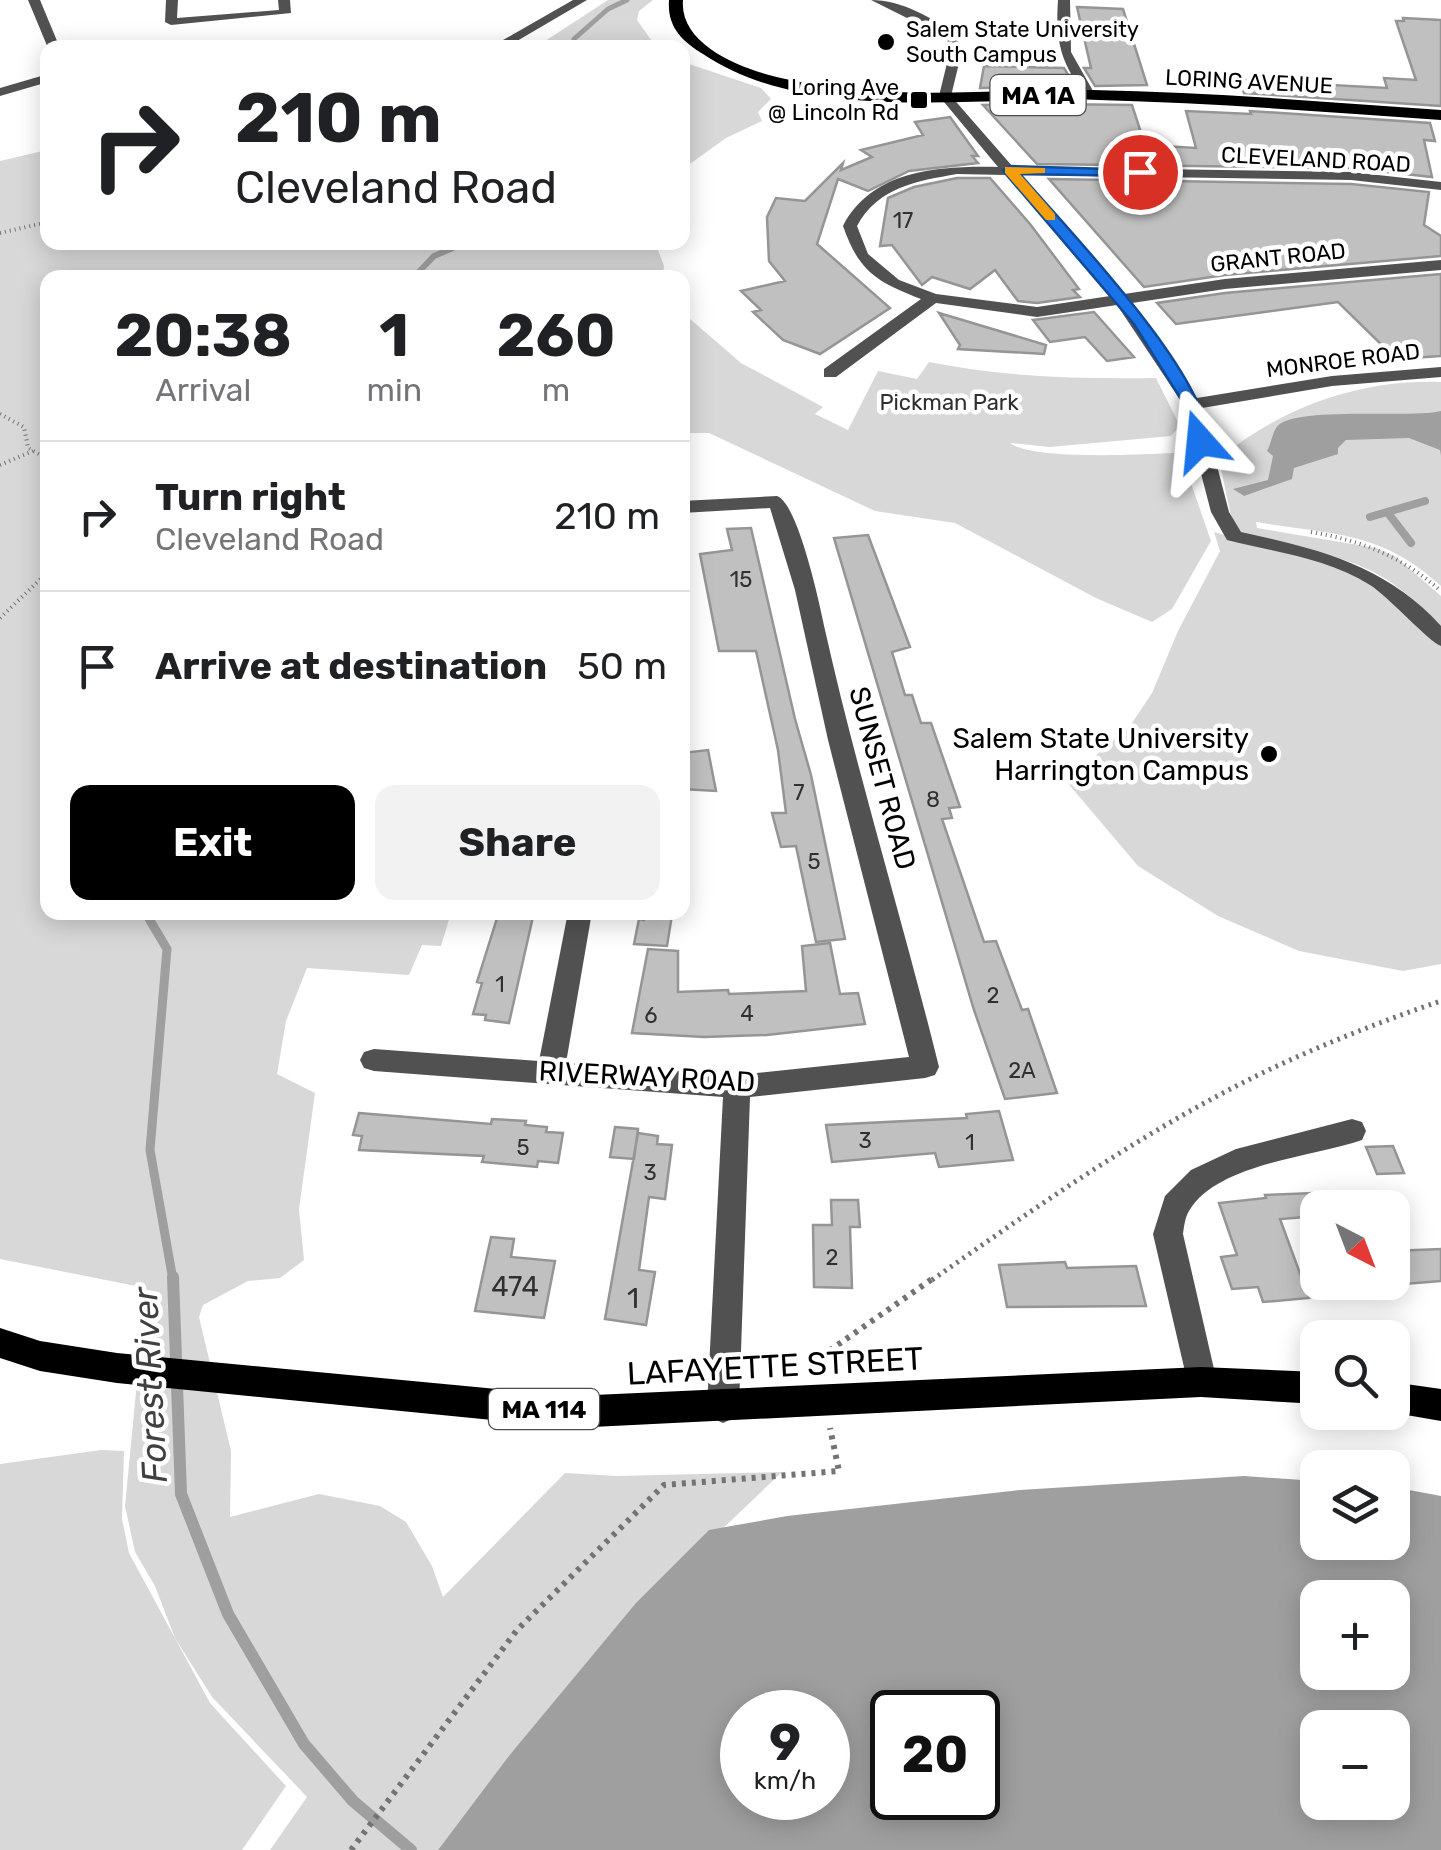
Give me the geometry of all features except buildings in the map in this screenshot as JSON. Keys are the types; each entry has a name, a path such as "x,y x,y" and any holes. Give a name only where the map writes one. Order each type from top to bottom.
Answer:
{"highway":[{"name":"LORING AVENUE","path":"676,0 674,11 684,33 713,56 746,71 790,83 857,94 1094,94 1441,115"}],"main road":[{"name":"LAFAYETTE STREET","path":"0,1343 40,1356 117,1368 572,1412 1201,1382 1300,1387"},
{"path":"1410,1401 1441,1405"}],"street":[{"path":"34,0 51,40"},
{"path":"172,0 171,22 285,13 284,0"},
{"path":"509,40 581,0"},
{"path":"877,0 930,22 953,37 955,55 945,96 1140,322 1192,404 1220,512 1234,536 1319,556 1373,577 1415,606 1441,639"},
{"path":"1064,0 1059,37 1067,65 1094,94"},
{"path":"0,92 40,80"},
{"name":"CLEVELAND ROAD","path":"934,298 894,283 860,256 850,226 856,211 868,198 894,183 957,170 1010,170 1350,176 1441,186"},
{"name":"GRANT ROAD","path":"934,298 1037,312 1225,284 1441,265"},
{"path":"830,373 934,298"},
{"name":"MONROE ROAD","path":"1192,404 1332,381 1441,372"},
{"name":"SUNSET ROAD","path":"690,507 777,502 794,543 840,740 907,984 925,1067 920,1067"},
{"path":"552,1071 579,920"},
{"name":"RIVERWAY ROAD","path":"374,1060 737,1087 920,1067"},
{"path":"723,1407 737,1087"},
{"path":"1201,1382 1168,1234 1175,1205 1201,1179 1246,1158 1352,1132"}],"path":[{"path":"0,233 40,224"},
{"path":"0,414 24,427 28,448 40,455"},
{"path":"0,465 33,451"},
{"path":"0,618 40,580"},
{"path":"816,1360 1072,1186 1247,1078 1441,1001"},
{"path":"351,1850 517,1630 664,1485 839,1471 825,1402"}],"green space":[{"path":"608,0 653,0 639,11 637,20 651,40 547,40"},
{"path":"690,64 761,88 771,99 758,112 762,121 726,138 690,164"},
{"path":"40,152 40,250 658,250 664,266 664,270 40,270 40,920 449,920 441,946 422,945 409,975 307,968 286,1021 277,1074 315,1093 299,1209 304,1260 280,1278 248,1281 203,1305 199,1317 231,1451 230,1517 319,1494 380,1506 406,1522 432,1566 443,1597 565,1473 617,1476 782,1472 651,1597 508,1757 438,1850 270,1850 307,1797 212,1697 175,1638 155,1586 135,1552 125,1506 146,1288 0,1259 0,161"},
{"name":"Pickman Park","path":"690,319 741,363 823,407 815,414 848,430 878,371 917,379 929,362 1042,376 1156,378 1180,426 1171,436 1050,447 1010,443 1023,449 1064,454 1176,453 1185,466 1211,541 1172,609 1152,622 1096,598 955,523 875,511 709,433 690,433"},
{"path":"1441,382 1441,586 1397,554 1376,545 1332,533 1256,522 1257,528 1376,548 1396,557 1441,596 1441,629 1417,604 1372,571 1325,554 1239,534 1231,516 1219,459 1268,425 1322,400 1380,386"},
{"name":"Salem State University Harrington Campus","path":"1214,532 1355,570 1441,645 1441,964 1403,971 1299,951 1218,916 1138,866 1066,781 1130,726 1152,693 1178,631 1220,551"},
{"path":"101,1450 124,1451 122,1519 129,1553 210,1703 286,1786 242,1850 0,1850 0,1464"}],"shaded area":[{"path":"1441,411 1441,456 1440,450 1409,438 1346,440 1338,454 1294,468 1292,479 1244,496 1233,489 1268,480 1273,456 1267,451 1276,428 1286,421 1327,415"},
{"path":"1244,1476 1300,1480 1300,1560 1410,1560 1410,1490 1441,1496 1441,1850 438,1850 508,1757 636,1603 709,1530 787,1516 1020,1490"}],"waterway":[{"name":"Forest River","path":"574,40 608,9 627,0"},
{"name":"Forest River","path":"421,270 434,256 448,250"},
{"path":"1370,517 1425,501"},
{"path":"1388,513 1411,543"},
{"name":"Forest River","path":"150,920 167,949 150,1150 173,1280"},
{"name":"Forest River","path":"173,1277 181,1494 228,1614 304,1744 353,1801 411,1850"}],"slow traffic":[{"path":"1041,171 1010,170 1050,217"}],"place":[{"name":"Salem State University South Campus","path":"886,42"},
{"name":"Loring Ave @ Lincoln Rd","path":"919,100"},
{"name":"Salem State University Harrington Campus","path":"1269,754"}],"route":[{"path":"1140,172 1010,170 1140,322 1192,404 1200,441"}]}
